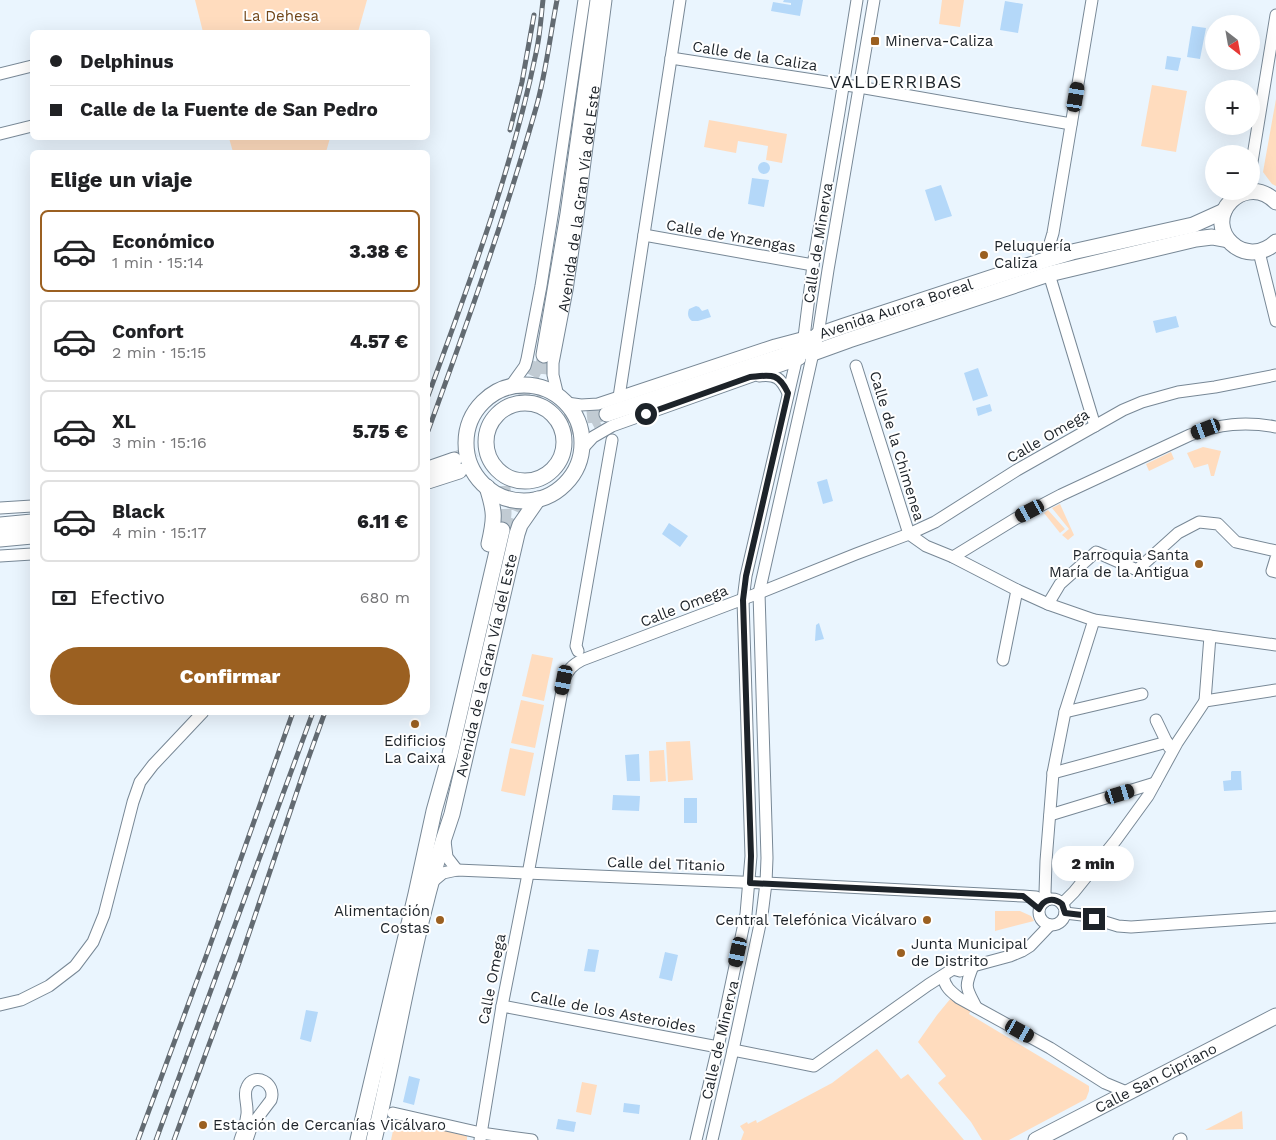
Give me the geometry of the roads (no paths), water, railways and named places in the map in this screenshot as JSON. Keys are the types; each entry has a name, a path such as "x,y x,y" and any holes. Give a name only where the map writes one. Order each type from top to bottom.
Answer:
{"main road":[{"name":"Avenida de la Gran Vía del Este","path":"590,0 582,82 542,355 568,214 598,0"},
{"path":"1260,193 1269,196 1276,202"},
{"name":"Avenida Aurora Boreal","path":"1047,267 1072,252 1193,225 1224,211 1232,200"},
{"path":"1224,211 1222,226 1224,233 1228,240 1238,249 1252,253 1259,252 1276,242"},
{"name":"Avenida Aurora Boreal","path":"806,347 1047,267 1196,239 1212,237 1228,240"},
{"path":"607,414 806,347"},
{"path":"499,391 515,396 523,402 555,406 574,413 582,437 582,449 578,464 566,482 555,492 538,498 523,500 497,494 487,487 473,469 468,455 467,441 469,426 475,413 486,399 499,391"},
{"path":"515,396 494,417 488,428 489,463 515,480 527,485 554,468 568,440 563,436 555,406"},
{"path":"430,474 457,466"},
{"name":"Avenida de la Gran Vía del Este","path":"434,811 442,746 494,526 494,510 487,487"},
{"name":"Avenida de la Gran Vía del Este","path":"374,1140 431,883 452,814 517,534 520,525 538,498"},
{"path":"0,525 30,522"},
{"name":"Avenida de la Gran Vía del Este","path":"358,1140 434,811 450,754 504,531 456,761 444,837"},
{"path":"0,539 30,536"},
{"name":"Calle San Cipriano","path":"1036,1140 1276,1016"}],"street":[{"name":"Avenida de la Gran Vía del Este","path":"515,396 527,359 541,286 584,0"},
{"name":"Avenida de la Gran Vía del Este","path":"555,406 553,363 567,290 578,216 606,0"},
{"path":"619,397 680,0"},
{"name":"Calle de Minerva","path":"696,1140 746,914 750,883 751,856 743,600 746,576 788,393 806,347 813,265 857,0"},
{"name":"Calle de Minerva","path":"712,1140 734,1050 762,914 766,883 767,858 759,593 806,347 828,270 874,0"},
{"path":"1092,0 1047,267 1095,426"},
{"path":"1255,145 1276,15"},
{"name":"Calle de la Caliza","path":"671,58 859,87 1071,124"},
{"path":"0,74 30,66"},
{"path":"0,134 30,126"},
{"path":"1053,233 1063,247 1072,252"},
{"name":"Calle de Ynzengas","path":"644,235 813,265"},
{"path":"1259,252 1274,301 1276,321"},
{"name":"Avenida Aurora Boreal","path":"555,406 598,404 806,347"},
{"name":"Avenida Aurora Boreal","path":"582,449 593,437 612,426 750,377 806,347"},
{"name":"Calle de la Chimenea","path":"856,366 909,534"},
{"path":"750,377 768,375 778,378 788,393"},
{"name":"Calle Omega","path":"481,1137 502,1006 567,671 582,660 743,600 935,522 1017,470 1123,410 1142,402 1178,392 1276,375"},
{"path":"953,557 1015,519 1061,495 1190,435 1206,429 1240,423 1261,424 1276,428"},
{"path":"578,652 576,646 612,440"},
{"path":"0,508 30,506"},
{"path":"1048,604 1060,584 1096,552 1136,570 1178,533 1199,522 1218,524 1236,542 1276,551"},
{"path":"909,534 926,546 953,557 1048,604 1094,620 1276,645"},
{"path":"0,556 30,554"},
{"path":"1274,572 1276,558"},
{"path":"1002,660 1018,590"},
{"path":"1094,620 1065,712 1053,773 1045,893 1039,913 1046,923 1054,925 1062,921 1063,909 1074,892 1116,840 1148,796 1172,753 1205,701 1210,636"},
{"path":"1205,701 1276,690"},
{"path":"1065,712 1142,694"},
{"path":"0,1005 20,1000 49,986 75,966 93,942 104,914 140,782 153,765 200,715"},
{"path":"1156,720 1172,753"},
{"path":"1053,773 1167,742"},
{"path":"1050,815 1155,783"},
{"path":"444,837 448,857 457,870"},
{"name":"Calle del Titanio","path":"431,883 443,873 457,870 1023,896 1043,904"},
{"path":"1043,904 1055,900 1063,909 1118,926 1276,917"},
{"path":"964,975 973,966 1022,951 1039,936 1046,923"},
{"path":"734,1050 814,1066 953,969 964,975"},
{"path":"964,975 967,990 976,1007"},
{"path":"944,976 945,986 966,1003 1050,1048 1105,1083 1128,1093"},
{"name":"Calle de los Asteroides","path":"502,1006 718,1047"},
{"path":"240,1140 247,1111 246,1087 253,1081 262,1080 271,1086 271,1100 252,1125 247,1140"},
{"path":"393,1112 481,1137 532,1140"}],"water":[{"path":"784,0 803,0 800,16 771,11 773,2 791,5 791,3 783,2"},
{"path":"1005,1 1023,4 1018,33 1000,30"},
{"path":"1192,26 1205,28 1200,59 1187,57"},
{"path":"1167,56 1181,58 1178,71 1165,69"},
{"path":"764,162 770,168 764,174 758,168"},
{"path":"752,178 769,180 764,207 748,204"},
{"path":"941,185 952,216 935,221 925,190"},
{"path":"696,306 702,311 708,309 711,317 692,321 688,316 688,311"},
{"path":"1176,316 1179,327 1156,333 1153,321"},
{"path":"978,368 988,396 973,401 964,373"},
{"path":"990,404 992,411 978,416 976,408"},
{"path":"827,479 833,501 823,504 817,482"},
{"path":"669,523 688,536 680,547 662,534"},
{"path":"819,623 824,639 815,641 816,625"},
{"path":"639,754 640,781 627,781 625,755"},
{"path":"1232,771 1241,771 1242,790 1224,791 1223,781 1231,780"},
{"path":"613,795 640,796 639,811 612,810"},
{"path":"684,798 697,798 697,823 684,823"},
{"path":"588,949 599,950 595,972 584,971"},
{"path":"665,952 678,955 672,981 659,978"},
{"path":"306,1010 318,1012 311,1042 300,1039"},
{"path":"409,1076 420,1079 414,1105 403,1102"},
{"path":"624,1103 640,1105 639,1114 623,1112"},
{"path":"558,1119 576,1122 574,1132 556,1129"}],"tunnel":[{"path":"521,396 535,369 539,355"},
{"path":"544,359 542,379 545,400"},
{"path":"564,415 586,416 607,414"},
{"path":"572,434 598,418"},
{"path":"454,460 475,450"},
{"path":"459,471 479,464"},
{"path":"503,486 503,524"},
{"path":"506,532 523,490"}],"railway":[{"path":"430,391 459,312 515,140 537,47 543,0"},
{"path":"430,425 485,270 524,149 543,81 557,0"},
{"path":"510,130 522,82 534,15"},
{"path":"138,1140 292,715"},
{"path":"156,1140 312,715"},
{"path":"174,1140 239,963 324,715"}],"place":[{"name":"Minerva-Caliza","path":"875,41"},
{"name":"Peluquería Caliza","path":"984,255"},
{"name":"Parroquia Santa María de la Antigua","path":"1199,564"},
{"name":"Edificios La Caixa","path":"415,724"},
{"name":"Alimentación Costas","path":"440,920"},
{"name":"Central Telefónica Vicálvaro","path":"927,920"},
{"name":"Junta Municipal de Distrito","path":"901,953"},
{"name":"Estación de Cercanías Vicálvaro","path":"203,1125"}],"district":[{"name":"VALDERRIBAS","path":"896,82"}],"park label":[{"name":"La Dehesa","path":"281,16"}]}
